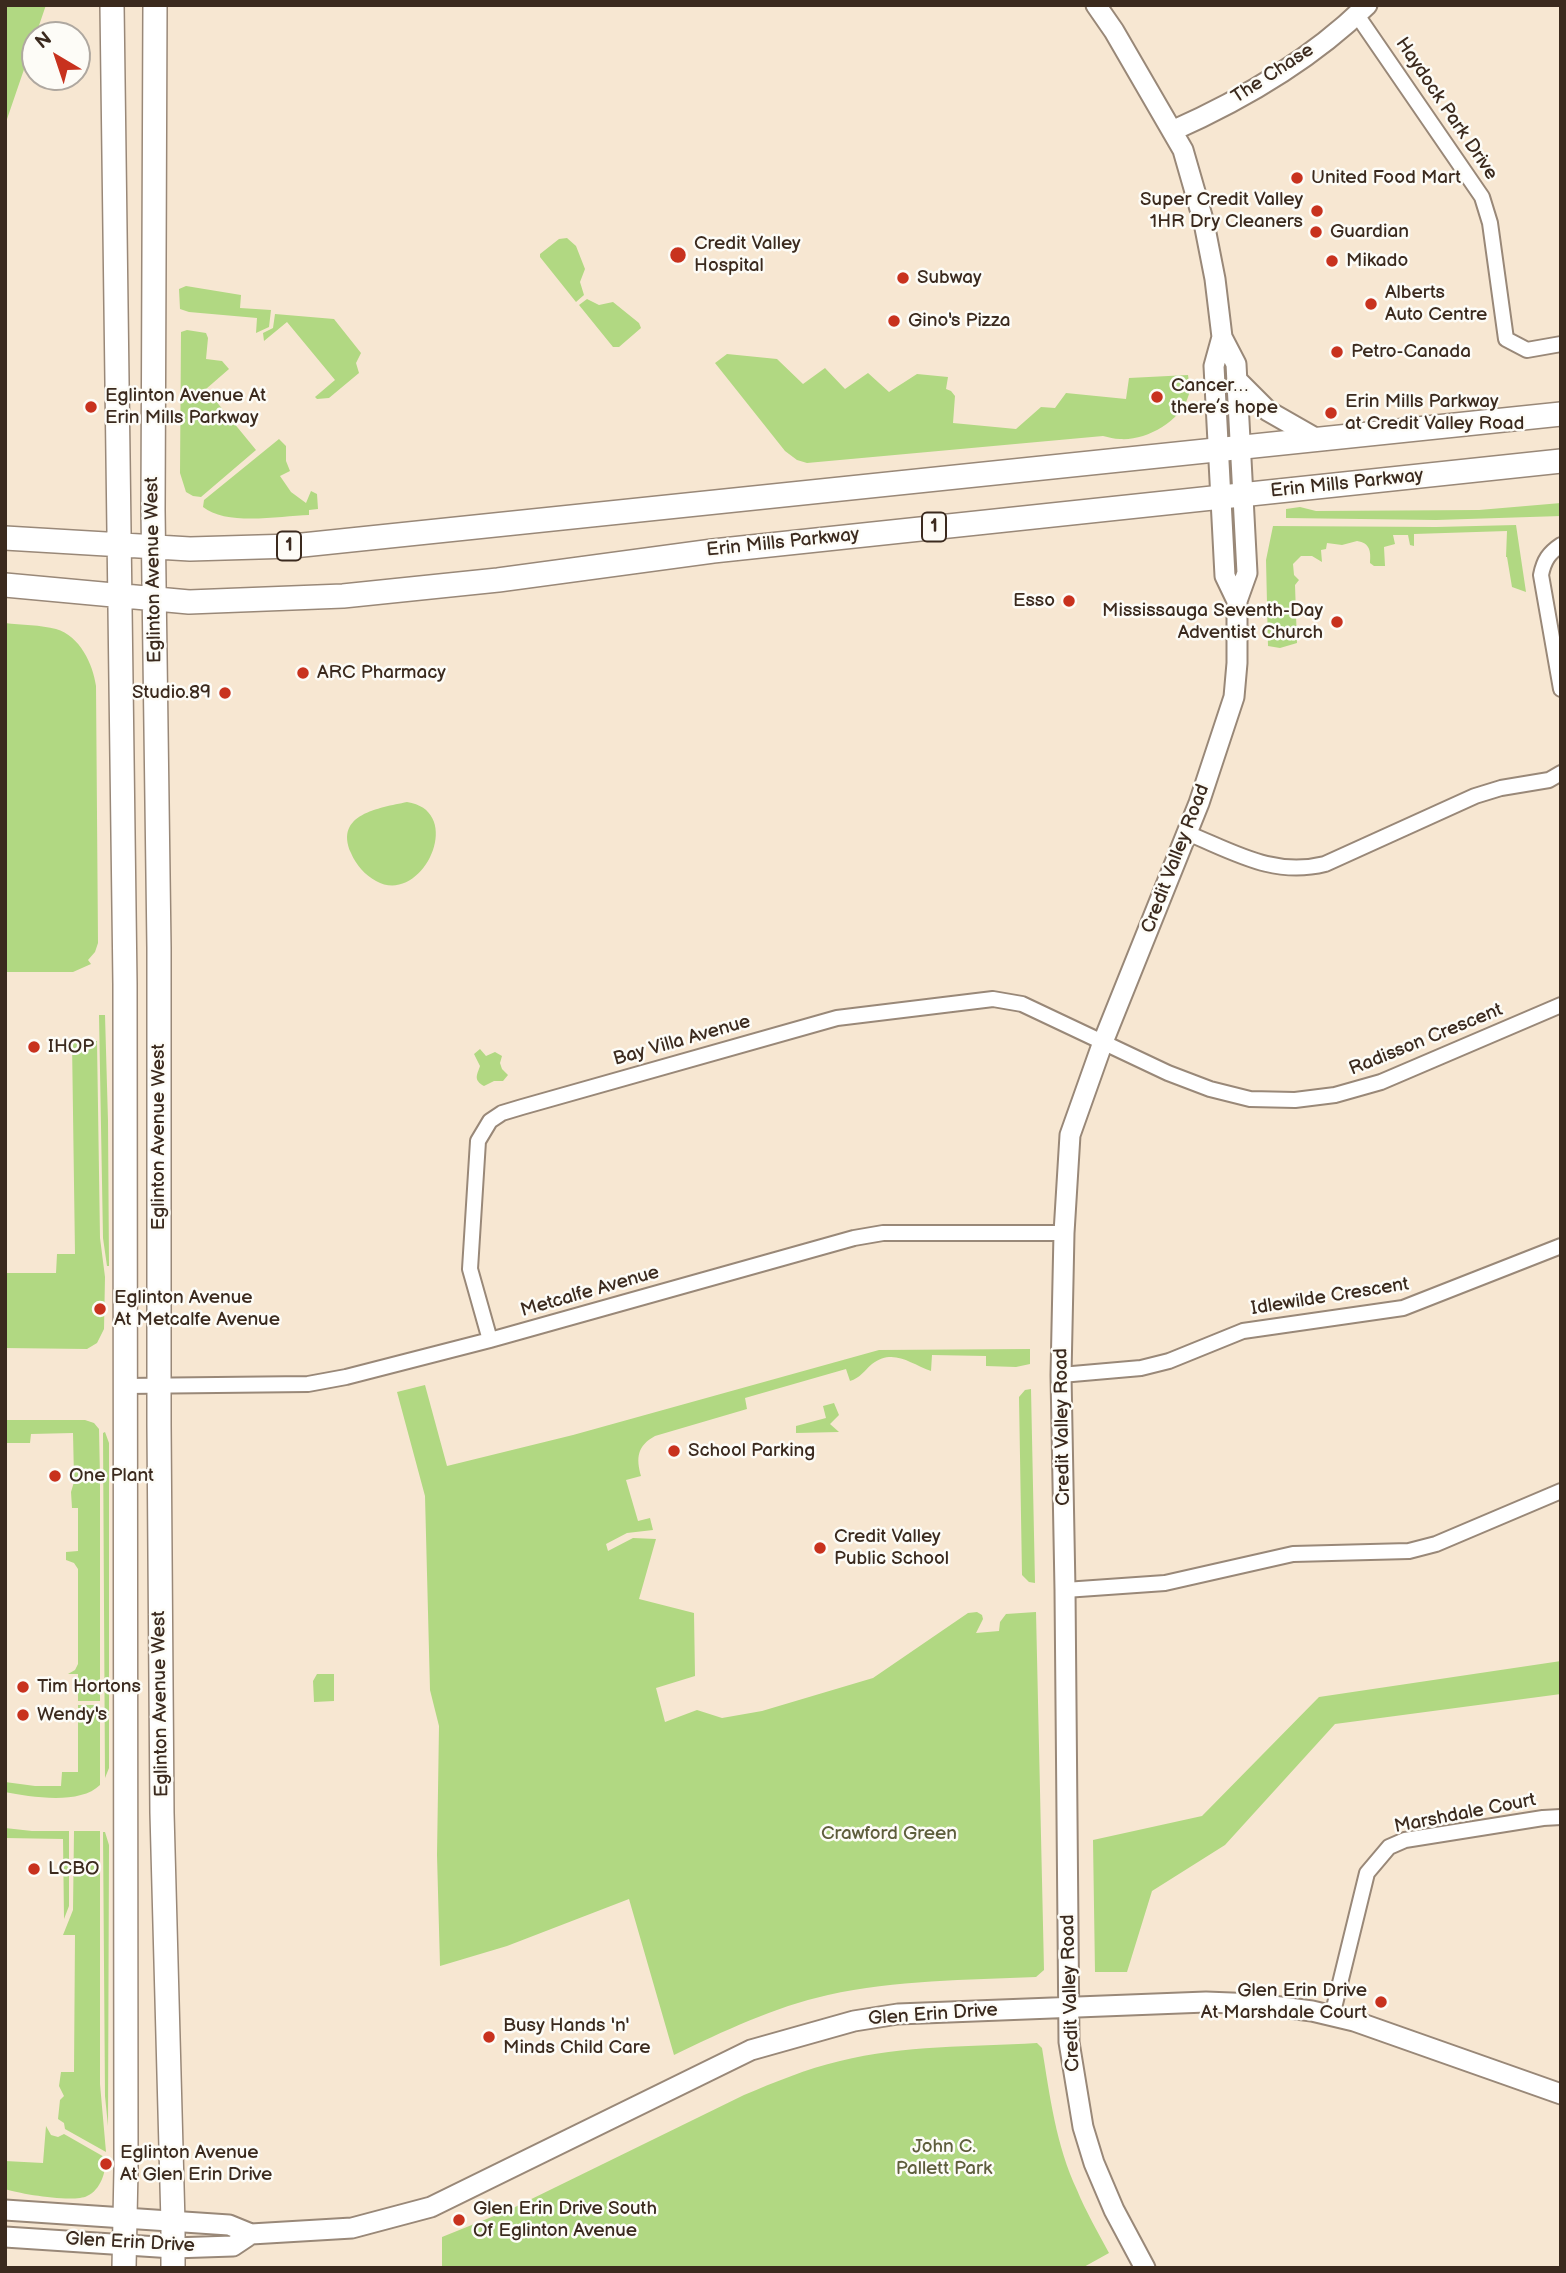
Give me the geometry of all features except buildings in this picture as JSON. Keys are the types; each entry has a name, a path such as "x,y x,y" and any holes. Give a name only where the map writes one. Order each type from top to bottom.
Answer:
{"main road":[{"name":"Eglinton Avenue West","path":"113,5 125,984 124,2268"},
{"name":"Eglinton Avenue West","path":"155,5 153,547 159,948 158,1386 162,1813 173,2258"},
{"name":"1","path":"5,538 190,549 293,546 1561,414"},
{"name":"Erin Mills Parkway","path":"5,585 189,602 343,596 498,580 713,551 1561,461"}],"street":[{"name":"Credit Valley Road","path":"1096,5 1114,31 1189,165 1215,279 1222,337 1236,365 1237,380 1229,448"},
{"name":"The Chase","path":"1172,131 1262,85 1311,51 1362,10"},
{"name":"Haydock Park Drive","path":"1362,10 1482,197 1490,223 1506,340 1527,350 1561,344"},
{"name":"Credit Valley Road","path":"1145,2268 1102,2182 1086,2139 1073,2080 1069,2042 1061,1375 1064,1233 1070,1135 1103,1042 1188,833 1234,697 1237,601 1225,576 1232,496 1229,448 1214,366 1222,337"},
{"path":"1237,380 1269,411 1317,439"},
{"path":"1561,545 1549,553 1543,562 1541,575 1561,689"},
{"path":"1188,833 1270,866 1308,868 1325,864 1475,796 1501,788 1549,780 1561,773"},
{"name":"Bay Villa Avenue","path":"490,1340 470,1269 478,1141 491,1121 502,1113 837,1018 978,1000 1008,1000 1022,1004 1103,1042"},
{"name":"Radisson Crescent","path":"1103,1042 1168,1073 1210,1089 1250,1099 1295,1100 1335,1095 1381,1082 1561,1005"},
{"name":"Metcalfe Avenue","path":"126,1386 308,1384 354,1375 490,1340 854,1238 883,1233 1064,1233"},
{"name":"Idlewilde Crescent","path":"1061,1375 1141,1368 1169,1361 1242,1331 1403,1308 1561,1246"},
{"path":"1065,1590 1165,1584 1293,1554 1409,1551 1436,1544 1561,1491"},
{"name":"Marshdale Court","path":"1332,2016 1367,1873 1389,1847 1405,1840 1561,1817"},
{"name":"Glen Erin Drive","path":"5,2210 229,2225 251,2234 352,2228 431,2207 751,2050 854,2021 898,2014 1206,2002 1257,2004 1332,2016 1401,2037 1561,2094"},
{"name":"Glen Erin Drive","path":"5,2237 124,2244 173,2258 233,2246 251,2234"}],"green space":[{"path":"5,5 46,5 41,21 21,21 21,78 5,125"},
{"path":"567,238 576,246 585,269 580,282 584,295 576,302 540,257 540,254 559,239"},
{"path":"186,286 241,295 240,308 271,310 269,327 256,333 257,318 180,309 179,289"},
{"path":"587,299 599,305 613,302 639,323 641,328 619,347 613,347 579,305"},
{"path":"275,314 334,319 361,353 356,363 359,373 329,398 317,399 315,397 335,380 287,322 264,341 263,333 273,328"},
{"path":"187,330 206,333 206,359 222,361 229,369 206,389 256,450 201,497 186,492 180,473 181,332"},
{"path":"727,354 777,359 803,384 825,368 845,389 868,373 889,392 917,374 948,377 946,389 955,396 953,423 1016,429 1041,407 1055,408 1066,393 1126,399 1129,378 1188,375 1190,386 1188,397 1178,414 1170,422 1140,437 1118,439 1103,436 807,463 797,460 785,451 715,363"},
{"path":"279,439 286,446 286,461 290,471 280,476 291,492 306,503 311,491 317,494 318,509 309,510 309,515 239,518 213,513 203,507 204,500"},
{"path":"1561,503 1561,516 1436,520 1286,518 1286,509 1300,507 1316,511 1479,510"},
{"path":"1516,525 1526,592 1512,587 1506,557 1507,531 1414,534 1414,546 1410,545 1408,535 1393,535 1395,544 1384,547 1385,566 1374,566 1370,563 1369,548 1361,542 1342,545 1327,543 1326,549 1321,550 1322,562 1312,556 1301,556 1293,564 1294,575 1299,580 1295,585 1297,643 1280,648 1268,646 1266,560 1273,526"},
{"path":"5,623 56,629 72,638 88,660 96,686 98,943 88,960 91,964 73,972 5,972"},
{"path":"407,802 425,809 434,822 436,838 431,855 422,870 409,881 393,885 376,881 361,869 353,857 347,840 349,829 354,821 372,810"},
{"path":"99,1015 105,1015 109,1266 103,1238"},
{"path":"97,1041 100,1238 105,1277 104,1329 97,1343 87,1349 5,1348 5,1273 56,1273 57,1254 75,1254 72,1042"},
{"path":"480,1049 486,1056 495,1052 502,1056 500,1063 508,1075 503,1081 494,1081 484,1086 478,1082 480,1066 474,1054"},
{"name":"Crawford Green","path":"1030,1349 1030,1364 1016,1367 986,1366 986,1356 932,1355 931,1371 902,1359 888,1357 872,1364 850,1381 846,1369 745,1398 747,1409 655,1436 639,1453 641,1476 626,1480 638,1521 650,1518 653,1530 627,1533 606,1544 608,1551 633,1538 656,1539 639,1599 694,1613 695,1676 656,1688 665,1722 697,1710 722,1718 762,1711 873,1678 968,1613 977,1612 982,1615 983,1619 976,1633 999,1631 1000,1622 1006,1614 1036,1612 1044,1970 1036,1977 905,1984 828,1995 769,2013 674,2055 629,1899 507,1946 440,1966 437,1855 439,1726 430,1690 425,1496 397,1392 425,1385 447,1466 573,1435 879,1350"},
{"path":"1031,1389 1035,1583 1029,1582 1022,1575 1019,1397 1025,1390"},
{"path":"834,1403 839,1415 830,1424 839,1432 796,1433 796,1426 826,1418 823,1406"},
{"path":"5,1420 85,1420 94,1423 99,1429 100,1478 74,1478 73,1433 31,1434 30,1443 5,1443"},
{"path":"105,1432 109,1443 109,1768 105,1778 103,1433"},
{"path":"100,1481 100,1701 78,1701 78,1674 68,1674 75,1670 78,1664 78,1569 74,1563 66,1560 66,1552 78,1551 78,1508 72,1508 71,1492 74,1482"},
{"path":"1561,1661 1561,1694 1335,1724 1225,1845 1152,1891 1127,1972 1095,1972 1093,1840 1202,1816 1319,1697"},
{"path":"317,1674 334,1674 334,1701 314,1702 313,1681"},
{"path":"78,1705 100,1706 100,1785 80,1795 55,1798 5,1792 5,1782 61,1786 62,1772 78,1772"},
{"path":"5,1828 69,1831 69,1906 64,1919 63,1839 5,1838"},
{"path":"74,1831 100,1831 100,2084 106,2152 65,2129 64,2123 58,2119 60,2100 64,2096 59,2086 61,2072 74,2072 75,1935 63,1935 73,1910"},
{"path":"103,1832 109,1845 108,2126 105,2096"},
{"name":"John C. Pallett Park","path":"1037,2043 1042,2048 1064,2156 1081,2198 1109,2253 1082,2268 442,2268 442,2237 509,2210 744,2095 791,2076 840,2061 888,2052"},
{"path":"46,2126 51,2135 58,2137 64,2134 106,2158 102,2180 92,2193 71,2199 5,2189 5,2161 43,2163"}],"place":[{"name":"United Food Mart","path":"1297,178"},
{"name":"Super Credit Valley 1HR Dry Cleaners","path":"1317,211"},
{"name":"Guardian","path":"1316,232"},
{"name":"Credit Valley Hospital","path":"678,255"},
{"name":"Mikado","path":"1332,261"},
{"name":"Subway","path":"903,278"},
{"name":"Alberts Auto Centre","path":"1371,304"},
{"name":"Gino's Pizza","path":"894,321"},
{"name":"Petro-Canada","path":"1337,352"},
{"name":"Cancer… there’s hope","path":"1157,397"},
{"name":"Eglinton Avenue At Erin Mills Parkway","path":"91,407"},
{"name":"Erin Mills Parkway at Credit Valley Road","path":"1331,413"},
{"name":"Esso","path":"1069,601"},
{"name":"Mississauga Seventh-Day Adventist Church","path":"1337,622"},
{"name":"ARC Pharmacy","path":"303,673"},
{"name":"Studio.89","path":"225,693"},
{"name":"IHOP","path":"34,1047"},
{"name":"Eglinton Avenue At Metcalfe Avenue","path":"100,1309"},
{"name":"School Parking","path":"674,1451"},
{"name":"One Plant","path":"55,1476"},
{"name":"Credit Valley Public School","path":"820,1548"},
{"name":"Tim Hortons","path":"23,1687"},
{"name":"Wendy's","path":"23,1715"},
{"name":"LCBO","path":"34,1869"},
{"name":"Glen Erin Drive At Marshdale Court","path":"1381,2002"},
{"name":"Busy Hands 'n' Minds Child Care","path":"489,2037"},
{"name":"Eglinton Avenue At Glen Erin Drive","path":"106,2164"},
{"name":"Glen Erin Drive South Of Eglinton Avenue","path":"459,2220"}]}
